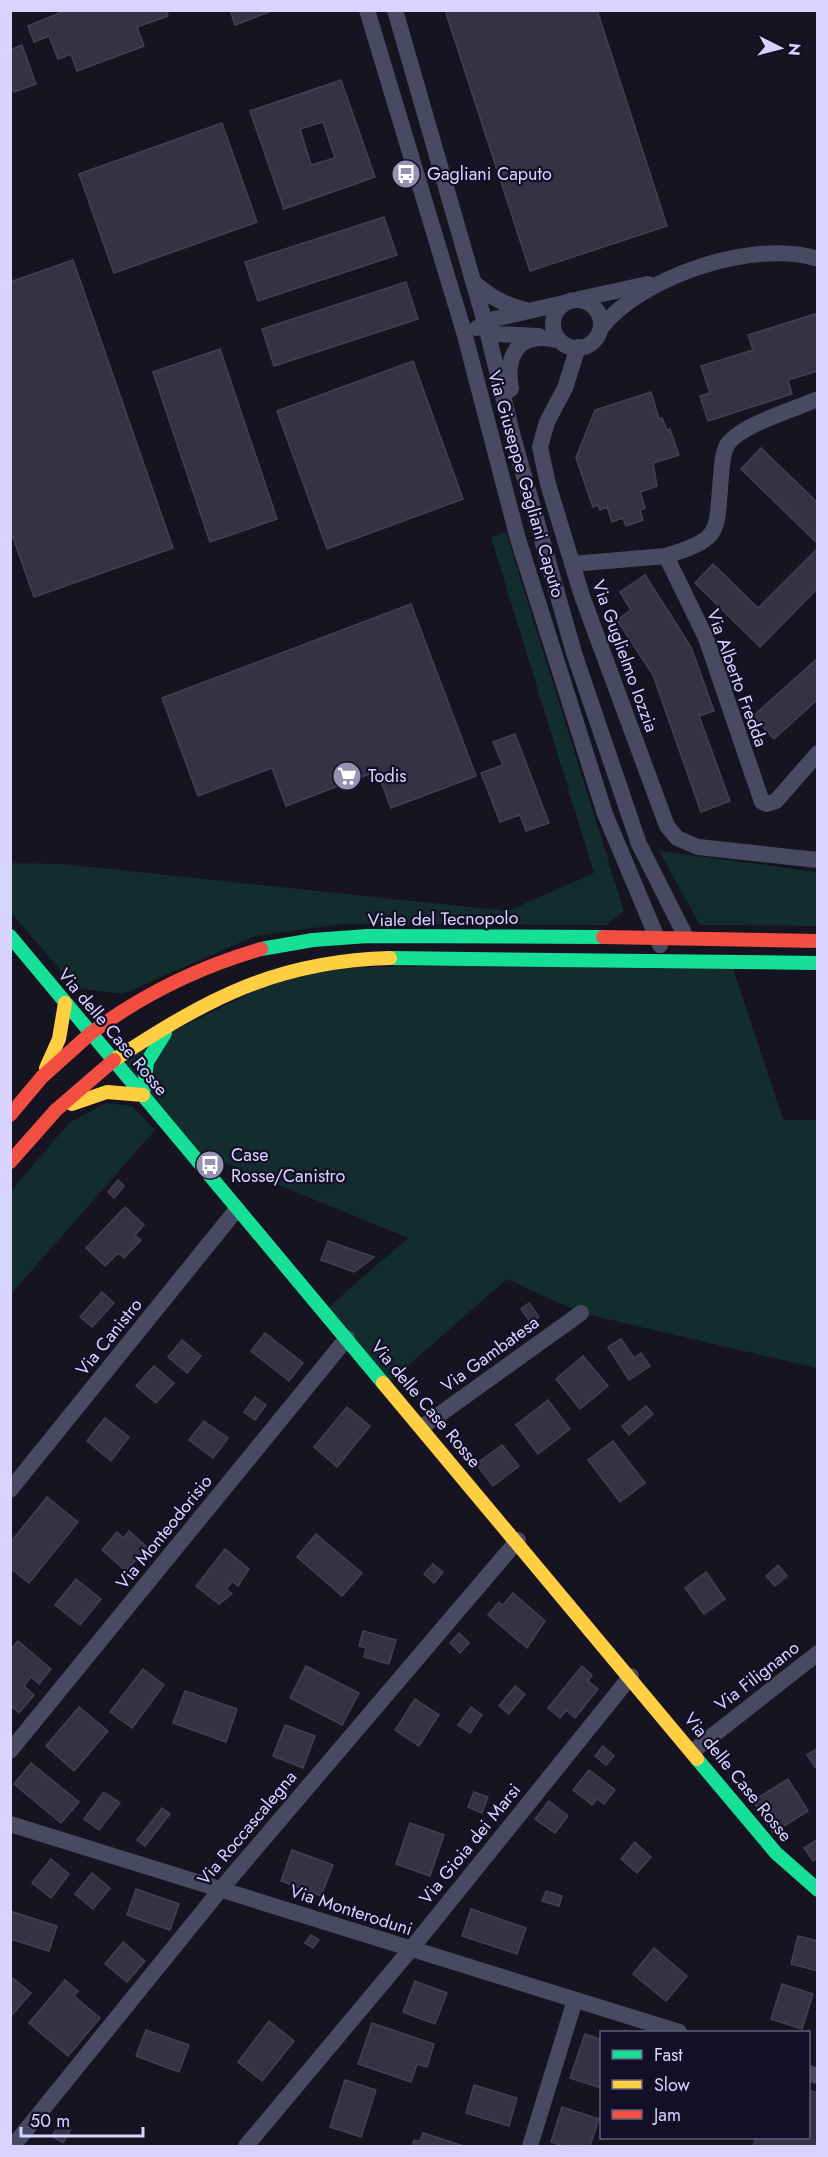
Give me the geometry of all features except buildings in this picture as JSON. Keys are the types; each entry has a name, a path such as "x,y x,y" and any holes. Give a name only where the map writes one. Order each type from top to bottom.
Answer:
{"main road":[{"name":"Via delle Case Rosse","path":"10,936 237,1209 518,1540 776,1853 818,1890"},
{"name":"Viale del Tecnopolo","path":"42,1077 91,1033 127,1007 180,979 249,953 286,944 324,939 459,936 686,937 818,941"},
{"path":"10,1162 56,1110 114,1060 179,1018 228,993 270,976 300,968 361,959 818,963"},
{"path":"10,1115 42,1077 59,1039 65,1003 94,1007 127,1007"},
{"path":"56,1110 101,1092 123,1090 143,1095 142,1082 147,1059 179,1018"}],"street":[{"name":"Via Giuseppe Gagliani Caputo","path":"368,10 464,332 518,539 605,814 666,961"},
{"name":"Via Giuseppe Gagliani Caputo","path":"394,10 474,283 513,437 574,653 639,844 686,937"},
{"path":"464,332 486,326 494,319 666,280 712,263 739,257 787,254 818,259"},
{"path":"486,326 496,334 527,333 550,338 561,345 578,347 593,341 601,328 622,305 666,280"},
{"path":"474,283 507,305 530,310"},
{"path":"513,437 514,406 508,368 512,354 524,343 550,338 553,333 554,315 569,302 591,303 598,310 601,328"},
{"name":"Via Guglielmo Iozzia","path":"578,347 565,388 547,422 540,447 548,484 572,564 614,688 670,831 681,841 698,847 818,860"},
{"path":"572,564 666,556 699,546 711,535 718,518 722,459 733,439 754,426 818,399"},
{"name":"Via Alberto Fredda","path":"666,556 706,638 762,802 766,804 776,801 818,753"},
{"name":"Via Canistro","path":"10,1490 237,1209"},
{"name":"Via Gambatesa","path":"422,1427 580,1313"},
{"name":"Via Monteodorisio","path":"10,1751 347,1338"},
{"name":"Via Roccascalegna","path":"13,2146 221,1889 518,1540"},
{"name":"Via Filignano","path":"693,1751 818,1653"},
{"name":"Via Gioia dei Marsi","path":"246,2146 411,1949 631,1676"},
{"name":"Via Monteroduni","path":"10,1824 676,2031"},
{"path":"530,2146 575,2000"}],"green space":[{"path":"506,532 624,911 607,925 343,924 255,936 123,994 76,988 11,913 10,863 63,864 508,911 594,873 491,537"},
{"path":"659,851 817,872 817,926 700,925"},
{"path":"731,962 783,1120 817,1120 817,1368 581,1313 507,1279 386,1385 324,1311 408,1238 186,1147 114,1060 301,968"},
{"path":"106,1103 132,1106 155,1130 11,1294 11,1191 70,1122"}],"traffic: fast":[{"path":"10,936 383,1383"},
{"path":"261,949 313,940 368,936 603,937"},
{"path":"390,958 818,963"},
{"path":"143,1095 147,1062 165,1033"},
{"path":"697,1759 776,1853 818,1890"}],"traffic: slow":[{"path":"114,1060 180,1019 244,987 312,967 390,958"},
{"path":"46,1068 59,1039 65,1003"},
{"path":"72,1104 107,1092 143,1095"},
{"path":"383,1383 697,1759"}],"traffic: jam":[{"path":"603,937 818,941"},
{"path":"91,1033 131,1006 172,983 216,964 261,949"},
{"path":"10,1115 42,1077 91,1033"},
{"path":"10,1162 56,1110 114,1060"}],"place":[{"name":"Gagliani Caputo","path":"406,174"},
{"name":"Todis","path":"347,776"},
{"name":"Case Rosse/Canistro","path":"210,1165"}]}
